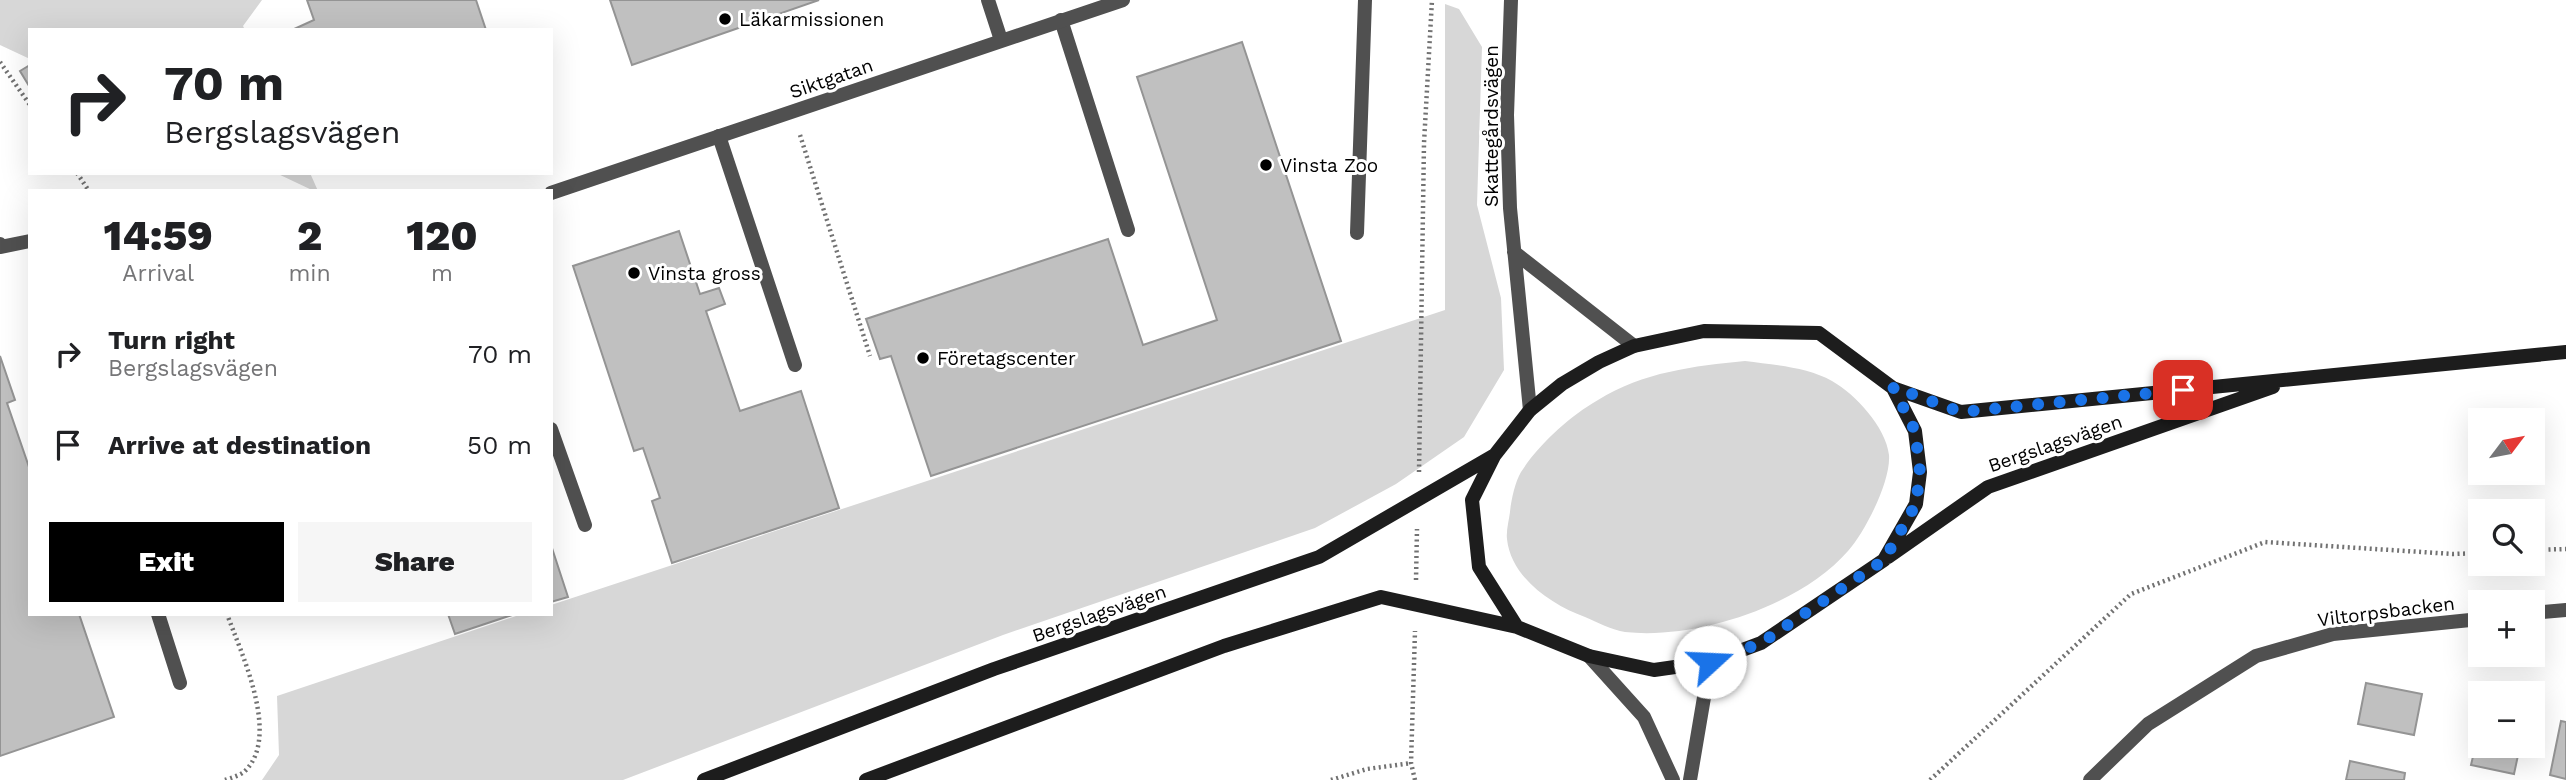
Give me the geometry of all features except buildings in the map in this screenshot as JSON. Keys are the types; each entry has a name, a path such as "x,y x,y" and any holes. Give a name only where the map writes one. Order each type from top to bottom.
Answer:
{"main road":[{"name":"Bergslagsvägen","path":"1517,627 1479,567 1472,500 1494,456 1530,410 1562,384 1599,362 1634,346 1704,331 1819,333 1893,387 1961,412 2566,352"},
{"name":"Bergslagsvägen","path":"866,780 1224,646 1381,597 1517,627 1589,656 1654,670 1710,662 1761,643 1988,487 2294,380"},
{"name":"Bergslagsvägen","path":"1884,560 1916,504 1920,472 1915,431 1893,387"},
{"name":"Bergslagsvägen","path":"704,780 994,669 1320,557 1494,456"}],"street":[{"path":"988,0 1001,40"},
{"name":"Siktgatan","path":"553,192 1123,0"},
{"path":"1357,233 1366,0"},
{"name":"Skattegårdsvägen","path":"1511,0 1507,115 1514,252 1530,410"},
{"path":"1061,20 1128,230"},
{"path":"719,136 795,365"},
{"path":"0,246 28,241"},
{"path":"1514,252 1634,346"},
{"path":"553,435 585,525"},
{"path":"2545,612 2566,610"},
{"path":"159,616 180,683"},
{"name":"Viltorpsbacken","path":"2090,780 2148,724 2256,656 2333,634 2468,620"},
{"path":"1589,656 1644,717 1673,780"},
{"path":"1689,780 1710,662"}],"path":[{"path":"1422,298 1424,143 1432,0"},
{"path":"0,62 28,102"},
{"path":"793,111 870,356"},
{"path":"1930,780 2131,594 2264,542 2468,553"},
{"path":"2545,550 2566,549"},
{"path":"225,780 245,772 261,744 256,696 228,616"},
{"path":"1414,685 1411,763 1415,780"},
{"path":"1331,780 1367,769 1411,763"}],"shaded area":[{"path":"0,0 262,0 244,28 28,28 28,58 0,45"},
{"path":"1445,4 1459,9 1482,47 1477,205 1501,298 1504,370 1464,437 1396,484 1315,528 1003,635 623,780 262,780 279,755 277,696 516,616 553,616 553,604 1445,310"},
{"path":"280,175 311,175 317,189 310,189"},
{"path":"1745,361 1801,370 1832,381 1868,412 1882,433 1889,455 1886,478 1869,519 1848,551 1828,571 1775,603 1745,615 1683,630 1653,633 1620,631 1572,612 1535,588 1516,566 1510,553 1507,533 1512,497 1519,476 1546,441 1566,422 1615,390 1669,372"}],"place":[{"name":"Läkarmissionen","path":"725,19"},
{"name":"Vinsta Zoo","path":"1266,165"},
{"name":"Vinsta gross","path":"634,273"},
{"name":"Företagscenter","path":"923,358"}],"route":[{"path":"1710,662 1761,643 1884,560 1916,504 1920,472 1915,431 1893,387 1961,412 2183,390"}]}
